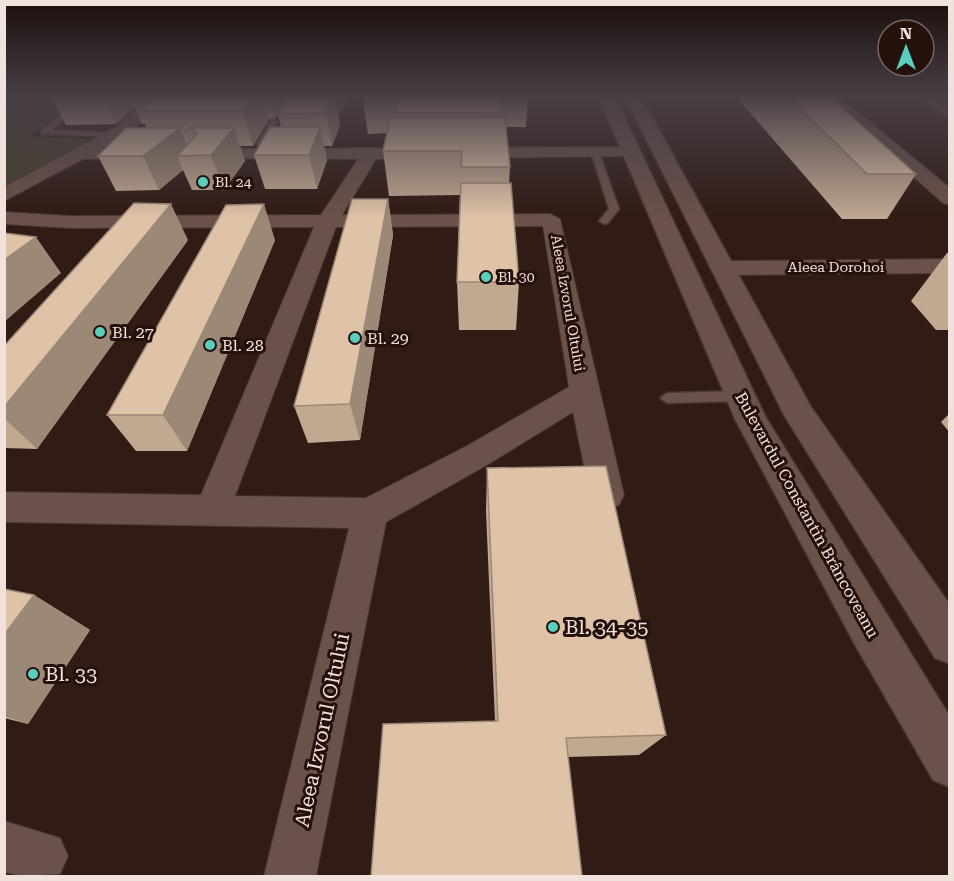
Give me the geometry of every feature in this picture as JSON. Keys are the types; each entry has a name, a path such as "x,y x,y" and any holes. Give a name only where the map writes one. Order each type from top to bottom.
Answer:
{"main road":[{"name":"Bulevardul Constantin Brâncoveanu","path":"624,136 740,396 807,520 950,763"},
{"path":"653,136 800,415 950,643"},
{"path":"682,268 722,268"}],"street":[{"path":"4,195 113,136"},
{"path":"876,136 950,199"},
{"path":"185,154 631,152"},
{"path":"212,511 328,220 370,153"},
{"path":"80,154 162,154"},
{"name":"Aleea Izvorul Oltului","path":"4,218 154,222 550,220 553,223 584,392 607,495"},
{"path":"133,242 154,222"},
{"name":"Aleea Dorohoi","path":"722,268 950,266"},
{"name":"Aleea Izvorul Oltului","path":"4,507 370,513 476,456 584,392"},
{"name":"Aleea Izvorul Oltului","path":"290,876 370,513"}],"lane":[{"path":"256,153 266,136"},
{"path":"595,152 614,209 604,221"},
{"path":"667,398 740,396"}],"shaded area":[{"path":"5,136 95,139 5,188"}],"building":[{"path":"118,136 169,136 143,156 98,156"},
{"path":"195,136 227,136 211,155 177,156"},
{"path":"265,136 316,136 309,155 254,155"},
{"path":"386,136 507,136 510,167 461,167 462,151 383,151"},
{"path":"829,136 874,136 916,174 867,174"},
{"path":"461,183 511,183 519,282 457,282"},
{"path":"352,199 388,199 350,404 294,406"},
{"path":"134,203 171,204 4,407 4,346"},
{"path":"264,204 163,415 107,415 226,205"},
{"path":"4,233 36,237 4,260"},
{"name":"Bl. 34-35","path":"606,466 666,735 566,738 582,876 371,876 383,724 498,721 487,468"},
{"path":"4,589 34,595 4,635"}],"place":[{"name":"Bl. 24","path":"203,182"},
{"name":"Bl. 30","path":"486,277"},
{"name":"Bl. 27","path":"100,332"},
{"name":"Bl. 29","path":"355,338"},
{"name":"Bl. 28","path":"210,345"},
{"name":"Bl. 34-35","path":"553,627"},
{"name":"Bl. 33","path":"33,674"}]}
